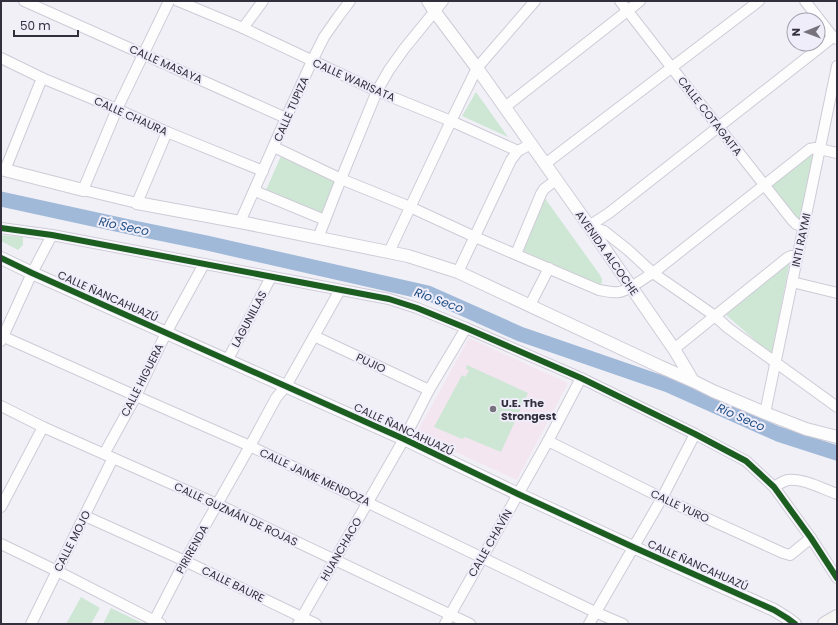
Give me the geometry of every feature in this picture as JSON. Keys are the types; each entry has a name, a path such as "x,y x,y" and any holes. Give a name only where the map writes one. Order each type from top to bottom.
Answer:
{"main road":[{"path":"825,624 837,617"}],"street":[{"name":"CALLE MASAYA","path":"24,1 286,118"},
{"path":"83,190 117,109 169,1"},
{"name":"CALLE WARISATA","path":"178,1 243,28 377,91 451,120 518,151"},
{"path":"243,28 263,1"},
{"name":"CALLE TUPIZA","path":"240,222 312,61 324,37 350,1"},
{"name":"AVENIDA ALCOCHE","path":"428,1 589,226 674,349 693,381"},
{"path":"318,238 377,91 389,70 404,49 443,1"},
{"path":"389,252 477,68 535,1"},
{"name":"CALLE COTAGAITA","path":"620,1 764,185 796,224 804,227"},
{"path":"505,107 640,1"},
{"path":"545,164 759,1"},
{"path":"589,226 609,213 718,127 835,38 805,1"},
{"name":"CALLE CHAURA","path":"1,58 42,78 117,109 167,132 263,171"},
{"name":"INTI RAYMI","path":"765,413 837,66"},
{"path":"42,78 3,169 136,203 240,222 408,256 458,272 713,391 806,429 837,437"},
{"path":"136,203 167,132"},
{"path":"458,272 511,160 518,151 531,144"},
{"path":"274,147 341,179 410,207 475,237 599,290 610,292 619,292 652,273 810,149 820,149 837,153"},
{"path":"516,254 541,194 556,180"},
{"path":"254,191 326,220"},
{"path":"589,226 604,231 628,250 652,273 715,316 728,328 837,407"},
{"path":"1,228 52,235 389,299 417,308 466,328 581,378 695,434 746,461 774,487 811,538 837,578"},
{"path":"2,339 32,273 52,235"},
{"path":"674,349 787,258 791,256 797,257"},
{"name":"CALLE ÑANCAHUAZÚ","path":"1,258 227,361 404,439 518,494 774,610 795,624"},
{"name":"CALLE HIGUERA","path":"108,456 166,333 204,264"},
{"path":"530,305 549,268"},
{"name":"LAGUNILLAS","path":"227,361 271,277"},
{"path":"792,282 837,292"},
{"name":"PIRIRENDA","path":"157,622 185,561 276,398 286,386 340,290"},
{"name":"HUANCHACO","path":"300,621 404,439 429,390 466,328"},
{"name":"PUJIO","path":"314,336 429,390"},
{"name":"CALLE JAIME MENDOZA","path":"2,339 250,446 622,624"},
{"name":"CALLE CHAVÍN","path":"445,624 581,378"},
{"name":"CALLE GUZMÁN DE ROJAS","path":"1,406 43,427 217,504 470,624"},
{"path":"1,507 43,427"},
{"path":"589,624 662,498 695,434"},
{"name":"CALLE YURO","path":"548,440 662,498 787,555 790,555 811,538"},
{"name":"CALLE MOJO","path":"31,624 85,516 108,456"},
{"path":"774,487 781,482 788,480 800,481 837,494"},
{"name":"CALLE BAURE","path":"85,516 185,561 300,621 316,624"},
{"path":"1,544 57,570 157,622"}],"shaded area":[{"name":"U.E. The Strongest","path":"469,338 568,383 517,480 416,434"}],"green space":[{"path":"476,92 508,137 462,116"},
{"path":"815,150 800,224 770,186"},
{"path":"281,156 338,181 324,215 266,190"},
{"path":"544,197 600,275 602,280 601,284 521,250"},
{"path":"1,235 23,237 23,245 18,250 1,241"},
{"path":"790,260 772,355 726,315"},
{"path":"467,365 528,393 501,452 465,437 462,439 434,427 462,375 465,377 469,371 466,368"},
{"path":"81,597 100,608 91,624 66,624"},
{"path":"111,608 144,624 103,624"}],"waterway":[{"name":"Río Seco","path":"1,199 207,243 428,293 520,334 668,385 778,434 837,453"}],"cycle path":[{"path":"1,228 52,235 389,299 417,308 466,328 581,378 695,434 746,461 774,487 811,538 837,578"},
{"path":"1,258 404,439 518,494 774,610 795,624"}],"place":[{"name":"U.E. The Strongest","path":"493,409"}]}
